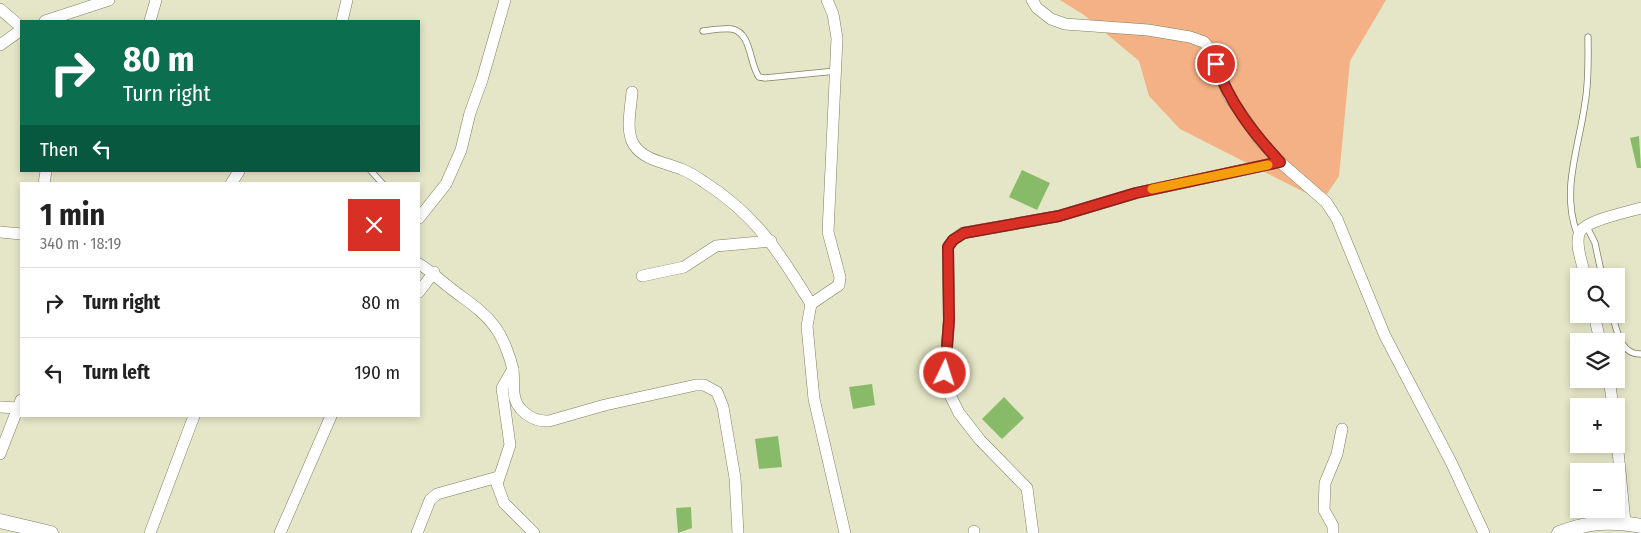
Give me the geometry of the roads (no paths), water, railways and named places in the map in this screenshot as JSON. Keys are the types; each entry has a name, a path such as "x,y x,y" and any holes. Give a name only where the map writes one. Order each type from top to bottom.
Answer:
{"street":[{"path":"49,20 109,0"},
{"path":"150,20 156,0"},
{"path":"342,20 347,0"},
{"path":"420,217 446,184 458,158 505,0"},
{"path":"827,0 833,14 837,38 828,232 840,277 840,285 812,304 807,326 814,399 845,533"},
{"path":"1032,0 1037,8 1051,19 1065,24 1148,30 1190,37 1204,42 1209,48 1225,89 1242,116 1280,162 1321,198 1337,218 1384,336 1451,462 1484,533"},
{"path":"0,9 20,27"},
{"path":"0,44 20,29"},
{"path":"632,92 630,136 635,146 644,155 682,169 739,207 771,240 812,304"},
{"path":"1033,533 1027,488 980,440 959,413 948,391 945,373 949,320 948,247 953,240 964,233 1059,216 1136,193 1280,162"},
{"path":"1584,268 1578,236 1586,225 1641,208"},
{"path":"0,232 20,234"},
{"path":"642,276 684,267 716,246 771,240"},
{"path":"420,265 434,272 448,287 489,319 497,329 513,369 514,395 519,405 531,417 540,421 673,388 696,385 711,387 717,392 724,407 734,478 738,533"},
{"path":"420,291 434,272"},
{"path":"513,369 502,388 510,445 498,477 499,492 504,504 534,533"},
{"path":"0,407 20,404"},
{"path":"0,454 20,404"},
{"path":"150,533 194,417"},
{"path":"280,533 331,417"},
{"path":"1333,533 1333,526 1324,514 1325,483 1337,454 1342,430"},
{"path":"1618,453 1625,522"},
{"path":"417,533 428,505 437,494 498,477"},
{"path":"0,521 50,533"},
{"path":"1559,533 1625,522 1641,526"}],"lane":[{"path":"703,31 732,29 739,33 746,42 753,69 759,77 836,71"},
{"path":"1578,236 1571,218 1570,195 1588,87 1588,37"},
{"path":"372,172 381,182"},
{"path":"1586,225 1595,243 1600,268"},
{"path":"1615,323 1620,341 1626,350 1633,354 1641,354"}]}
